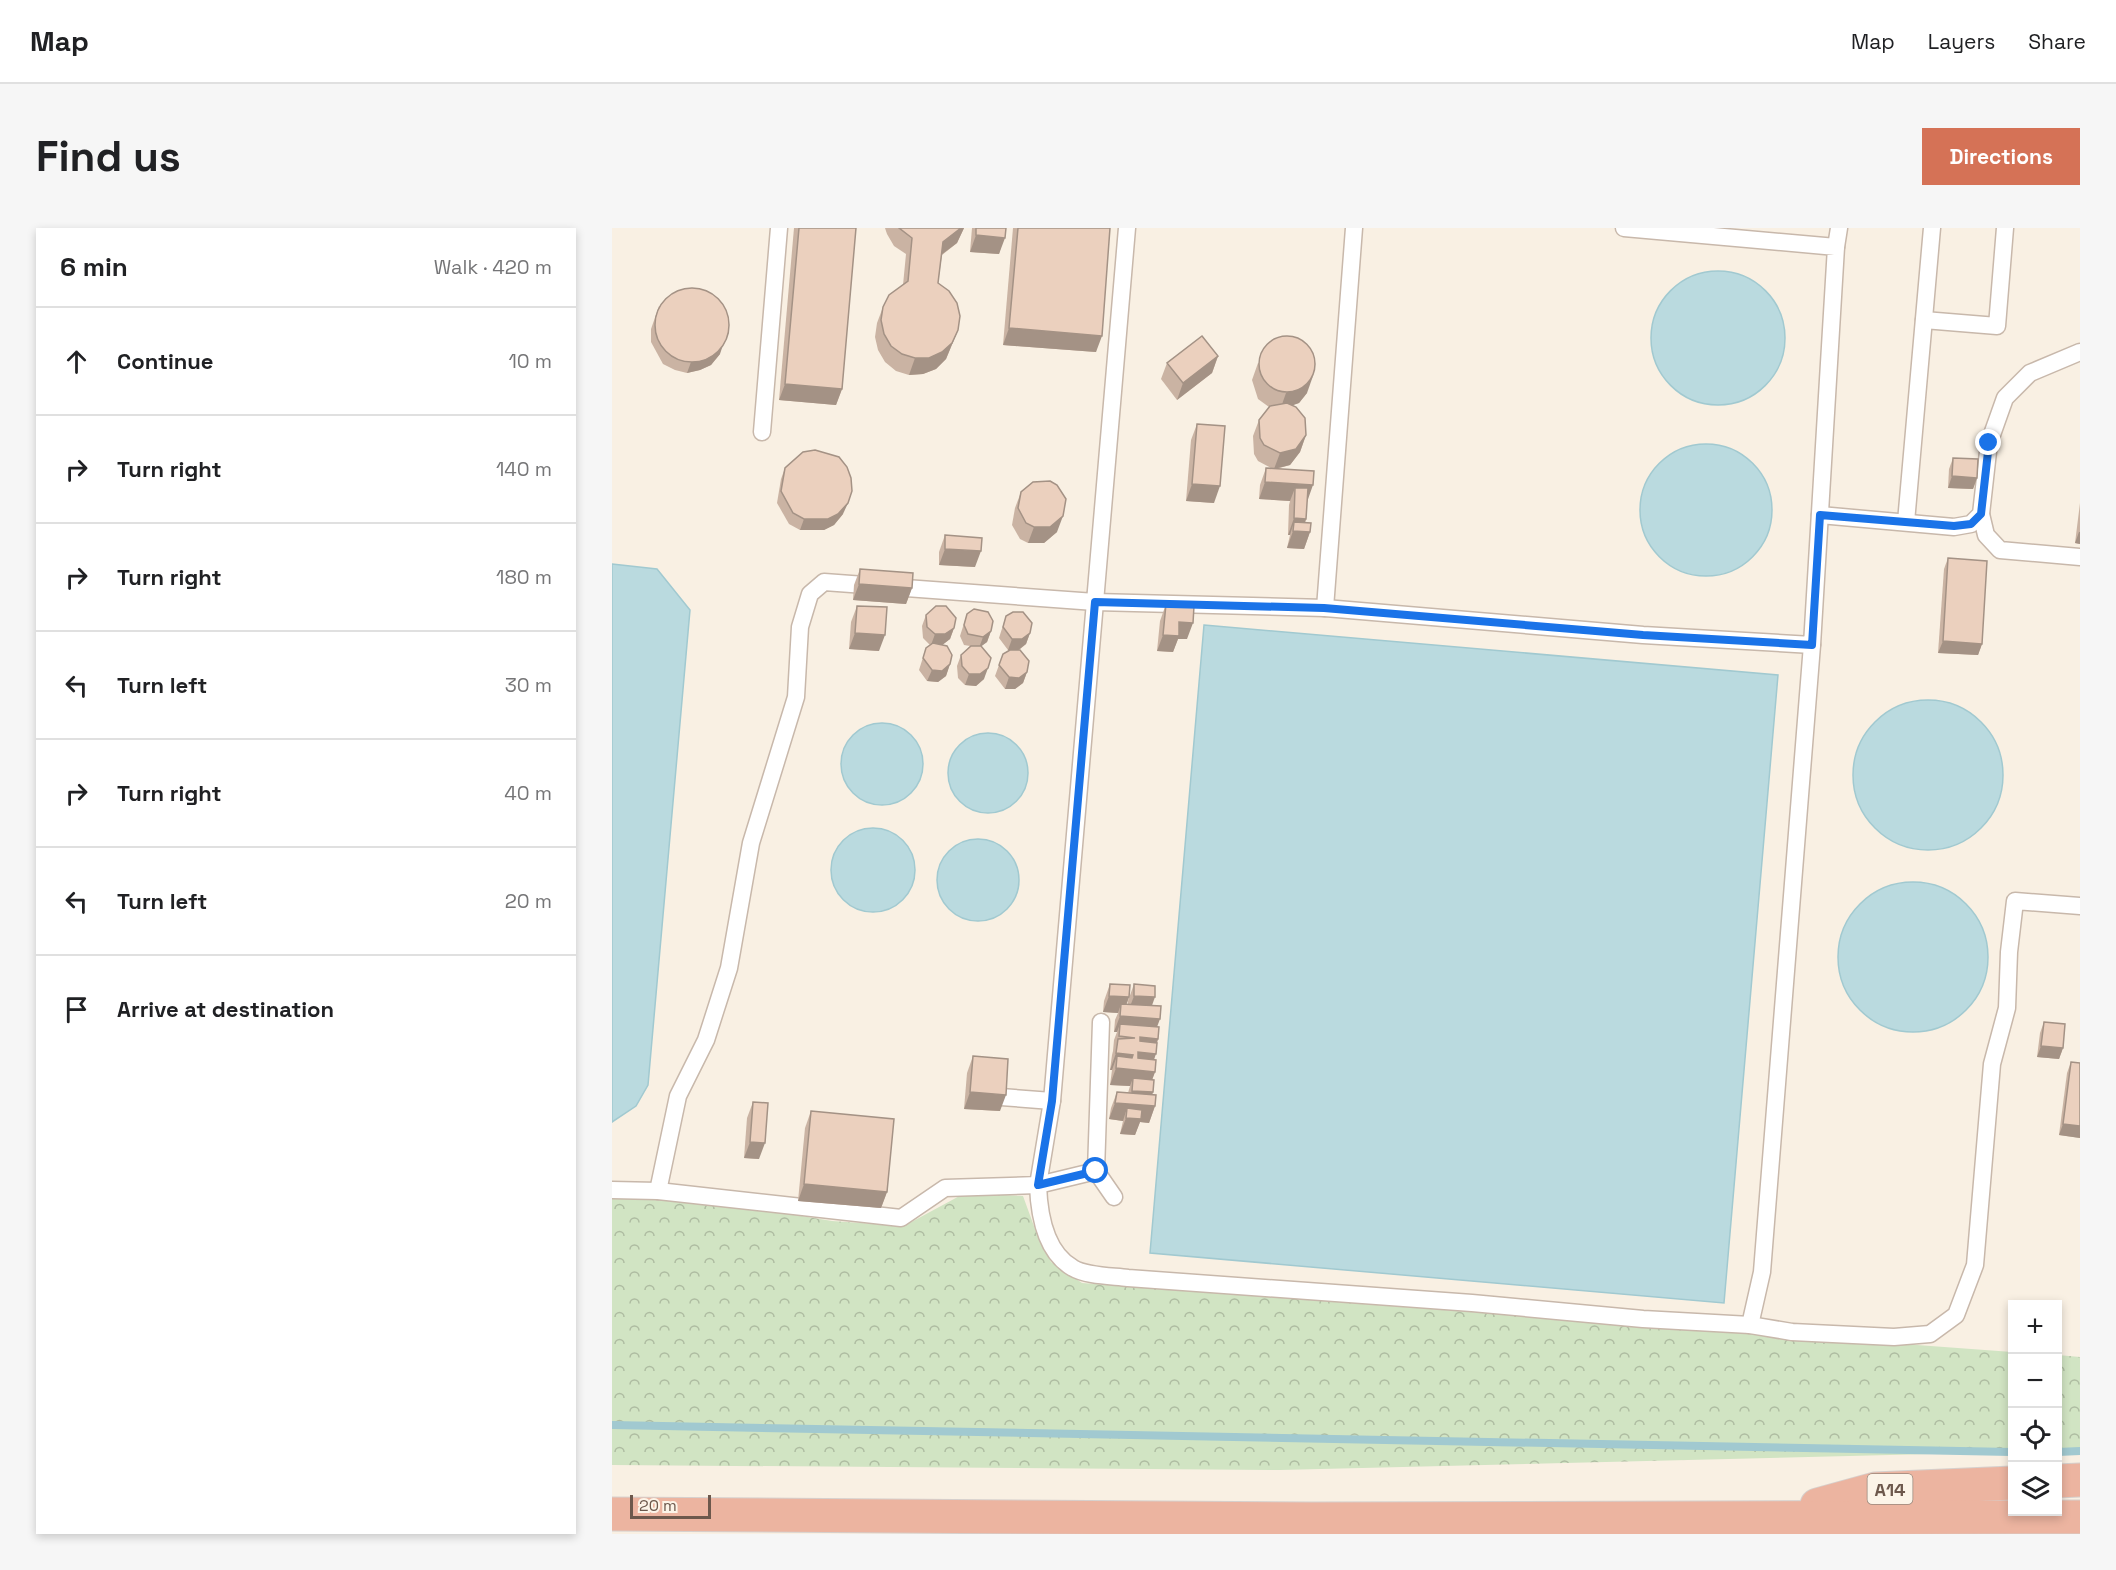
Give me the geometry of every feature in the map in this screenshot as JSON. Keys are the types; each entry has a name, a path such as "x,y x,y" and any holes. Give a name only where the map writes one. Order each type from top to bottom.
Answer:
{"highway":[{"path":"2062,1481 2080,1480"},
{"name":"A14","path":"1772,1517 1875,1489 2008,1483"},
{"name":"A14","path":"612,1514 1311,1519 2080,1517"}],"lane":[{"path":"762,432 779,228"},
{"path":"1127,228 1052,1101 1038,1185 1043,1226 1058,1256 1074,1269 1128,1278 1472,1303 1643,1319 1750,1325 1792,1332 1924,1336 1948,1323 1956,1315 1975,1265 1992,1064 2007,1008 2009,952 2015,901 2080,906"},
{"path":"1324,608 1354,228"},
{"path":"1624,228 1836,247"},
{"path":"1750,1325 1762,1272 1812,645 1839,228"},
{"path":"1906,522 1932,228"},
{"path":"1924,320 1997,326 2005,228"},
{"path":"2080,352 2030,373 2005,398 1989,443 1981,514 1986,535 2000,550 2080,557"},
{"path":"1820,515 1954,526 1971,524 1981,514"},
{"path":"657,1191 678,1096 706,1040 729,968 751,843 796,697 800,627 810,594 824,582 1095,602 1324,608 1643,635 1812,645"},
{"path":"1101,1022 1096,1171 1114,1197"},
{"path":"1001,1097 1052,1101"},
{"path":"612,1190 657,1191 901,1218 945,1188 1038,1185 1096,1171"}],"green space":[{"path":"612,1192 655,1192 832,1221 904,1226 965,1193 1023,1196 1035,1229 1051,1262 1082,1283 2008,1352 2008,1452 1280,1470 612,1465"},
{"path":"2062,1355 2080,1357 2080,1451 2062,1451"}],"water":[{"path":"1718,271 1744,276 1765,291 1780,312 1785,338 1780,364 1765,385 1744,400 1718,405 1692,400 1671,385 1656,364 1651,338 1656,312 1671,291 1692,276"},
{"path":"1706,444 1731,449 1753,463 1767,485 1772,510 1767,535 1753,557 1731,571 1706,576 1681,571 1659,557 1645,535 1640,510 1645,485 1659,463 1681,449"},
{"path":"612,564 657,569 690,610 648,1085 636,1106 612,1122"},
{"path":"1204,625 1778,675 1724,1303 1150,1253"},
{"path":"1928,700 1943,701 1957,706 1981,722 1997,746 2002,760 2002,790 1997,804 1981,828 1957,844 1943,849 1928,850 1913,849 1899,844 1875,828 1859,804 1854,790 1853,775 1854,760 1859,746 1875,722 1899,706 1913,701"},
{"path":"882,723 898,726 911,735 920,748 923,764 920,780 911,793 898,802 882,805 866,802 853,793 844,780 841,764 844,748 853,735 866,726"},
{"path":"988,733 1003,736 1016,745 1025,758 1028,773 1025,788 1016,801 1003,810 988,813 973,810 960,801 951,788 948,773 951,758 960,745 973,736"},
{"path":"873,828 889,831 903,840 912,854 915,870 912,886 903,900 889,909 873,912 857,909 843,900 834,886 831,870 834,854 843,840 857,831"},
{"path":"978,839 994,842 1007,851 1016,864 1019,880 1016,896 1007,909 994,918 978,921 962,918 949,909 940,896 937,880 940,864 949,851 962,842"},
{"path":"1913,882 1928,883 1942,888 1966,904 1982,928 1987,942 1987,972 1982,986 1966,1010 1942,1026 1928,1031 1913,1032 1898,1031 1884,1026 1860,1010 1844,986 1839,972 1838,957 1839,942 1844,928 1860,904 1884,888 1898,883"}],"building":[{"path":"799,228 856,228 842,389 785,384"},
{"path":"899,228 961,228 943,242 938,283 949,291 957,303 960,316 958,330 952,343 942,352 929,358 915,358 902,354 891,346 884,334 881,320 883,307 889,295 908,281 912,238"},
{"path":"976,228 1006,228 1005,238 976,235"},
{"path":"1018,228 1110,228 1102,336 1009,328"},
{"path":"692,288 706,291 718,299 726,311 729,325 726,339 718,351 706,359 692,362 678,359 666,351 658,339 655,325 658,311 666,299 678,291"},
{"path":"1202,336 1218,356 1183,383 1167,363"},
{"path":"1282,336 1292,336 1307,344 1313,353 1315,364 1313,375 1307,384 1292,392 1282,392 1271,387 1264,380 1259,369 1259,359 1264,348 1271,341"},
{"path":"1287,403 1296,407 1305,418 1306,435 1296,449 1280,453 1264,445 1260,438 1259,420 1270,406"},
{"path":"1197,424 1225,426 1220,486 1192,484"},
{"path":"815,450 839,457 847,467 851,478 852,491 848,503 838,514 828,519 804,519 793,513 781,491 785,468 803,452"},
{"path":"1953,458 1978,459 1977,478 1952,476"},
{"path":"1266,468 1314,471 1313,485 1265,482"},
{"path":"1050,481 1057,485 1066,499 1063,516 1050,527 1034,527 1026,523 1018,508 1021,492 1033,482"},
{"path":"1295,488 1308,488 1306,519 1294,518"},
{"path":"1294,522 1311,523 1310,532 1293,531"},
{"path":"945,535 982,538 981,551 945,549"},
{"path":"1948,558 1987,561 1982,644 1943,641"},
{"path":"860,569 913,573 912,588 859,584"},
{"path":"1166,604 1194,606 1193,623 1179,622 1179,636 1163,635"},
{"path":"857,606 887,607 885,635 855,633"},
{"path":"936,606 946,606 956,618 954,628 945,634 935,634 927,627 926,615"},
{"path":"974,609 988,612 993,621 991,631 983,637 968,634 964,625 967,614"},
{"path":"1013,612 1023,612 1032,623 1030,633 1022,639 1012,639 1003,627 1006,616"},
{"path":"933,643 947,646 952,655 950,664 942,671 932,670 923,658 926,648"},
{"path":"971,646 981,646 991,658 988,668 980,674 969,674 962,666 961,655"},
{"path":"1010,650 1020,650 1029,661 1027,672 1019,678 1009,677 999,665 1003,654"},
{"path":"1110,984 1130,985 1129,997 1109,996"},
{"path":"1134,984 1155,986 1155,997 1134,996"},
{"path":"1121,1004 1161,1006 1160,1019 1120,1016"},
{"path":"2044,1022 2065,1024 2063,1048 2041,1046"},
{"path":"1120,1024 1159,1027 1158,1039 1140,1037 1140,1041 1157,1043 1156,1054 1138,1052 1138,1058 1156,1060 1155,1072 1116,1068 1117,1056 1132,1058 1133,1055 1116,1053 1118,1039 1135,1038 1119,1036"},
{"path":"973,1056 1008,1059 1006,1095 970,1092"},
{"path":"2071,1062 2080,1063 2080,1126 2063,1124"},
{"path":"1133,1078 1154,1080 1153,1092 1132,1091"},
{"path":"1117,1092 1156,1095 1155,1106 1115,1103"},
{"path":"753,1102 768,1103 765,1143 750,1142"},
{"path":"1127,1108 1142,1110 1141,1119 1126,1118"},
{"path":"811,1111 894,1119 887,1192 804,1184"}],"waterway":[{"path":"612,1425 2008,1452"},
{"path":"2062,1452 2080,1451"}],"route":[{"path":"1096,1171 1038,1185 1052,1101 1095,602 1324,608 1643,635 1812,645 1820,515 1954,526 1971,524 1981,514 1989,443"}]}
